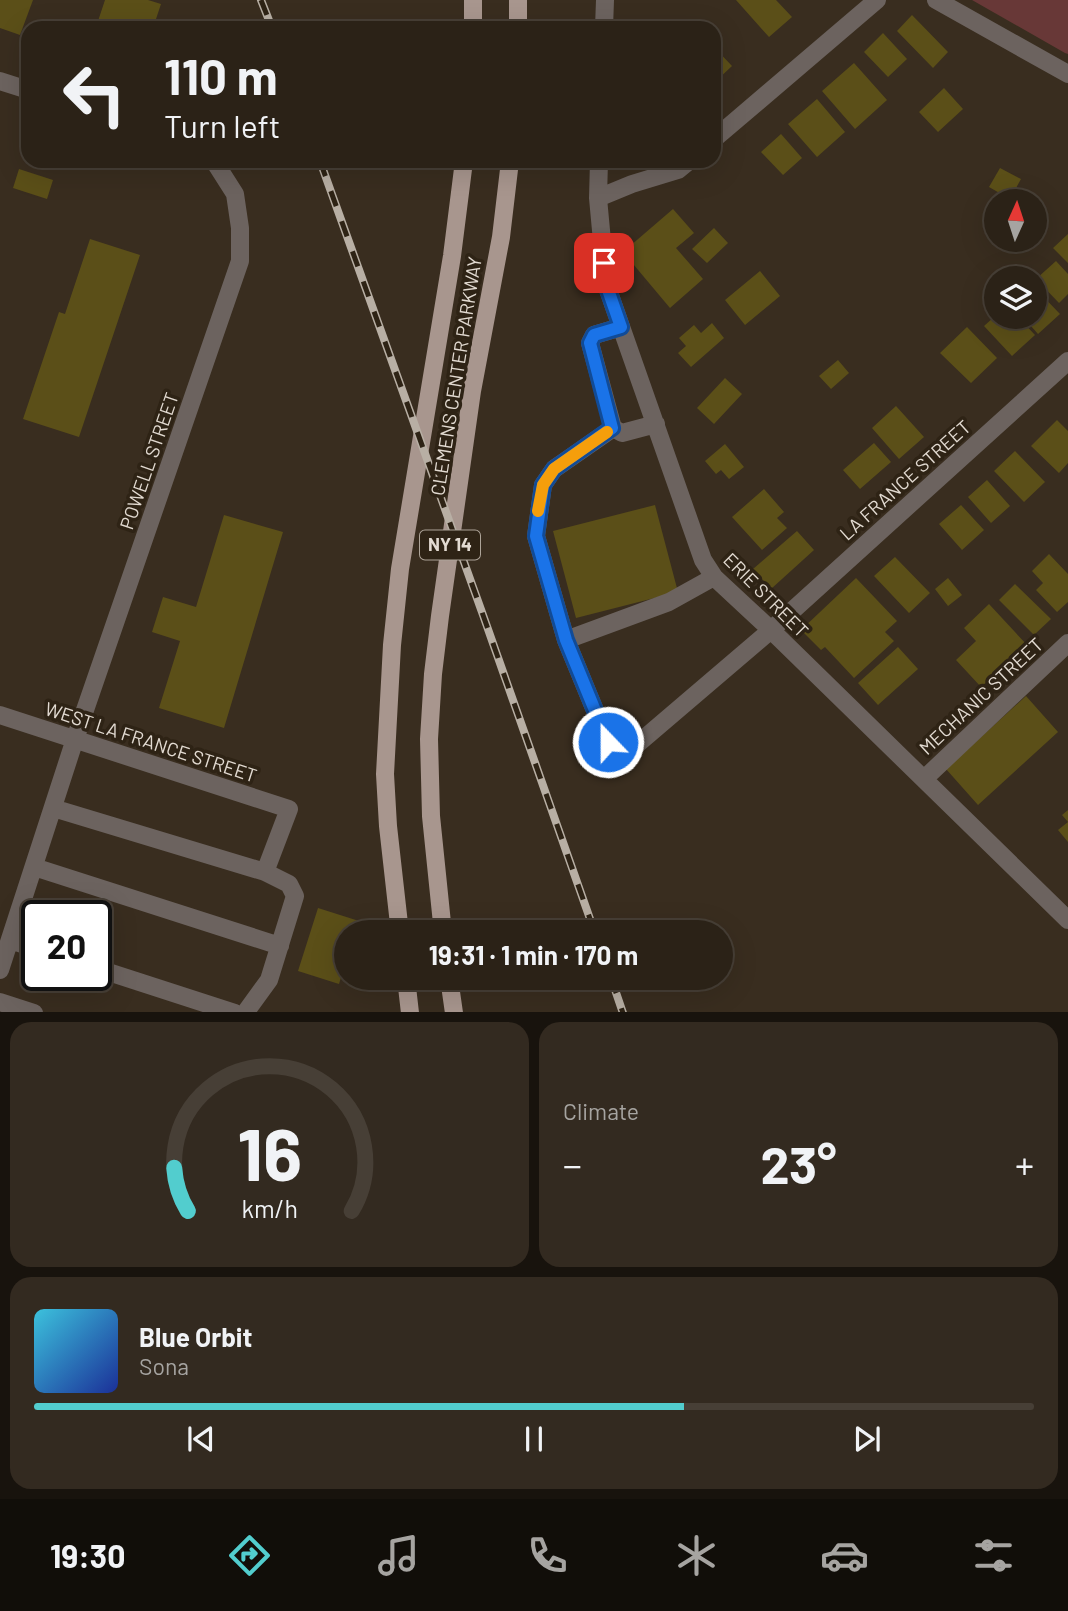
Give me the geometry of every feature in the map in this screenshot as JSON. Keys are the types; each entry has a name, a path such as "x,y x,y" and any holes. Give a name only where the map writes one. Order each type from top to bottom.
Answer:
{"main road":[{"path":"473,0 474,21"},
{"path":"518,0 518,21"},
{"name":"CLEMENS CENTER PARKWAY","path":"399,920 385,774 392,645 400,569 452,256 463,168"},
{"name":"CLEMENS CENTER PARKWAY","path":"442,920 431,816 429,738 433,674 472,391 500,237 509,168"},
{"path":"407,990 410,1012"},
{"path":"451,990 454,1012"}],"street":[{"path":"604,21 605,0"},
{"path":"721,133 877,0"},
{"path":"936,0 1068,74"},
{"path":"0,80 21,88"},
{"name":"POWELL STREET","path":"0,970 75,739 240,261 240,228 235,194 218,168"},
{"name":"ERIE STREET","path":"599,168 598,198 606,284 703,560 714,577 771,629 1068,919"},
{"path":"598,198 680,168"},
{"path":"621,327 594,335 590,343 612,428 622,433 656,424"},
{"name":"LA FRANCE STREET","path":"566,640 608,742 634,747 771,629 1068,361"},
{"path":"612,428 554,469 543,485 536,536 566,640 669,602 714,577"},
{"name":"MECHANIC STREET","path":"924,779 1068,643"},
{"name":"WEST LA FRANCE STREET","path":"0,715 289,809 265,872"},
{"path":"53,808 265,872 289,884 295,896 269,980 246,1012"},
{"path":"34,867 280,946"},
{"path":"10,940 21,944"},
{"path":"112,973 232,1012"},
{"path":"0,1002 31,1012"}],"shaded area":[{"path":"972,0 1068,0 1068,54 1065,53"}],"building":[{"path":"0,0 33,0 25,21 21,21 20,35 0,28"},
{"path":"105,0 148,0 161,4 155,21 98,21"},
{"path":"736,0 776,0 792,17 769,37"},
{"path":"912,15 948,52 933,68 897,31"},
{"path":"883,33 907,59 888,77 864,52"},
{"path":"721,54 732,66 721,76"},
{"path":"854,63 887,100 855,129 822,91"},
{"path":"944,88 963,109 938,132 919,112"},
{"path":"817,99 845,132 817,157 788,124"},
{"path":"781,134 802,158 783,175 761,152"},
{"path":"1000,168 1021,179 1016,189 989,187"},
{"path":"19,169 53,180 47,199 13,188"},
{"path":"673,209 694,233 676,248 703,279 670,308 623,252"},
{"path":"714,228 728,243 707,263 692,249"},
{"path":"1068,234 1068,263 1053,248"},
{"path":"90,239 140,255 79,437 23,419 59,312 65,314"},
{"path":"1056,261 1068,274 1068,294 1059,303 1047,290 1047,269"},
{"path":"760,271 780,296 745,325 725,300"},
{"path":"1047,300 1060,314 1047,326"},
{"path":"712,323 724,338 691,367 678,353 686,346 679,338 694,325 701,333"},
{"path":"967,327 997,358 971,383 940,353"},
{"path":"987,329 1029,329 1035,335 1012,356"},
{"path":"838,360 849,373 831,389 819,376"},
{"path":"725,378 742,394 714,424 697,408"},
{"path":"896,406 924,437 899,459 872,428"},
{"path":"1057,420 1068,431 1068,463 1059,473 1031,446"},
{"path":"874,443 891,462 860,489 843,470"},
{"path":"725,444 744,467 729,479 721,470 716,474 705,461"},
{"path":"1015,451 1045,482 1024,502 994,471"},
{"path":"987,480 1010,506 991,523 968,497"},
{"path":"764,489 784,512 777,518 787,528 762,550 732,517"},
{"path":"655,505 678,592 576,618 553,531"},
{"path":"961,505 984,530 962,550 939,524"},
{"path":"224,515 283,532 224,728 159,708 180,641 152,632 163,597 196,607"},
{"path":"797,531 814,550 771,589 753,569"},
{"path":"1049,554 1068,574 1068,602 1057,612 1036,590 1043,583 1032,571"},
{"path":"895,557 930,593 909,613 874,576"},
{"path":"856,578 897,621 885,632 894,641 854,678 825,647 821,650 801,630"},
{"path":"948,578 962,595 948,606 935,589"},
{"path":"1015,584 1051,619 1034,635 999,600"},
{"path":"989,604 1027,645 981,687 956,660 976,641 964,628"},
{"path":"898,647 918,669 878,705 858,683"},
{"path":"1026,696 1058,732 978,805 946,769"},
{"path":"1068,810 1068,822 1062,815"},
{"path":"1068,822 1068,842 1058,830"},
{"path":"318,908 356,920 334,920 334,982 298,971"}],"railway":[{"path":"261,0 269,21"},
{"path":"323,168 590,920"},
{"path":"615,990 623,1012"}],"slow traffic":[{"path":"538,511 543,485 554,469 607,432"}],"route":[{"path":"604,263 606,284 621,327 594,335 590,343 612,428 554,469 543,485 536,536 566,640 608,742"}]}
